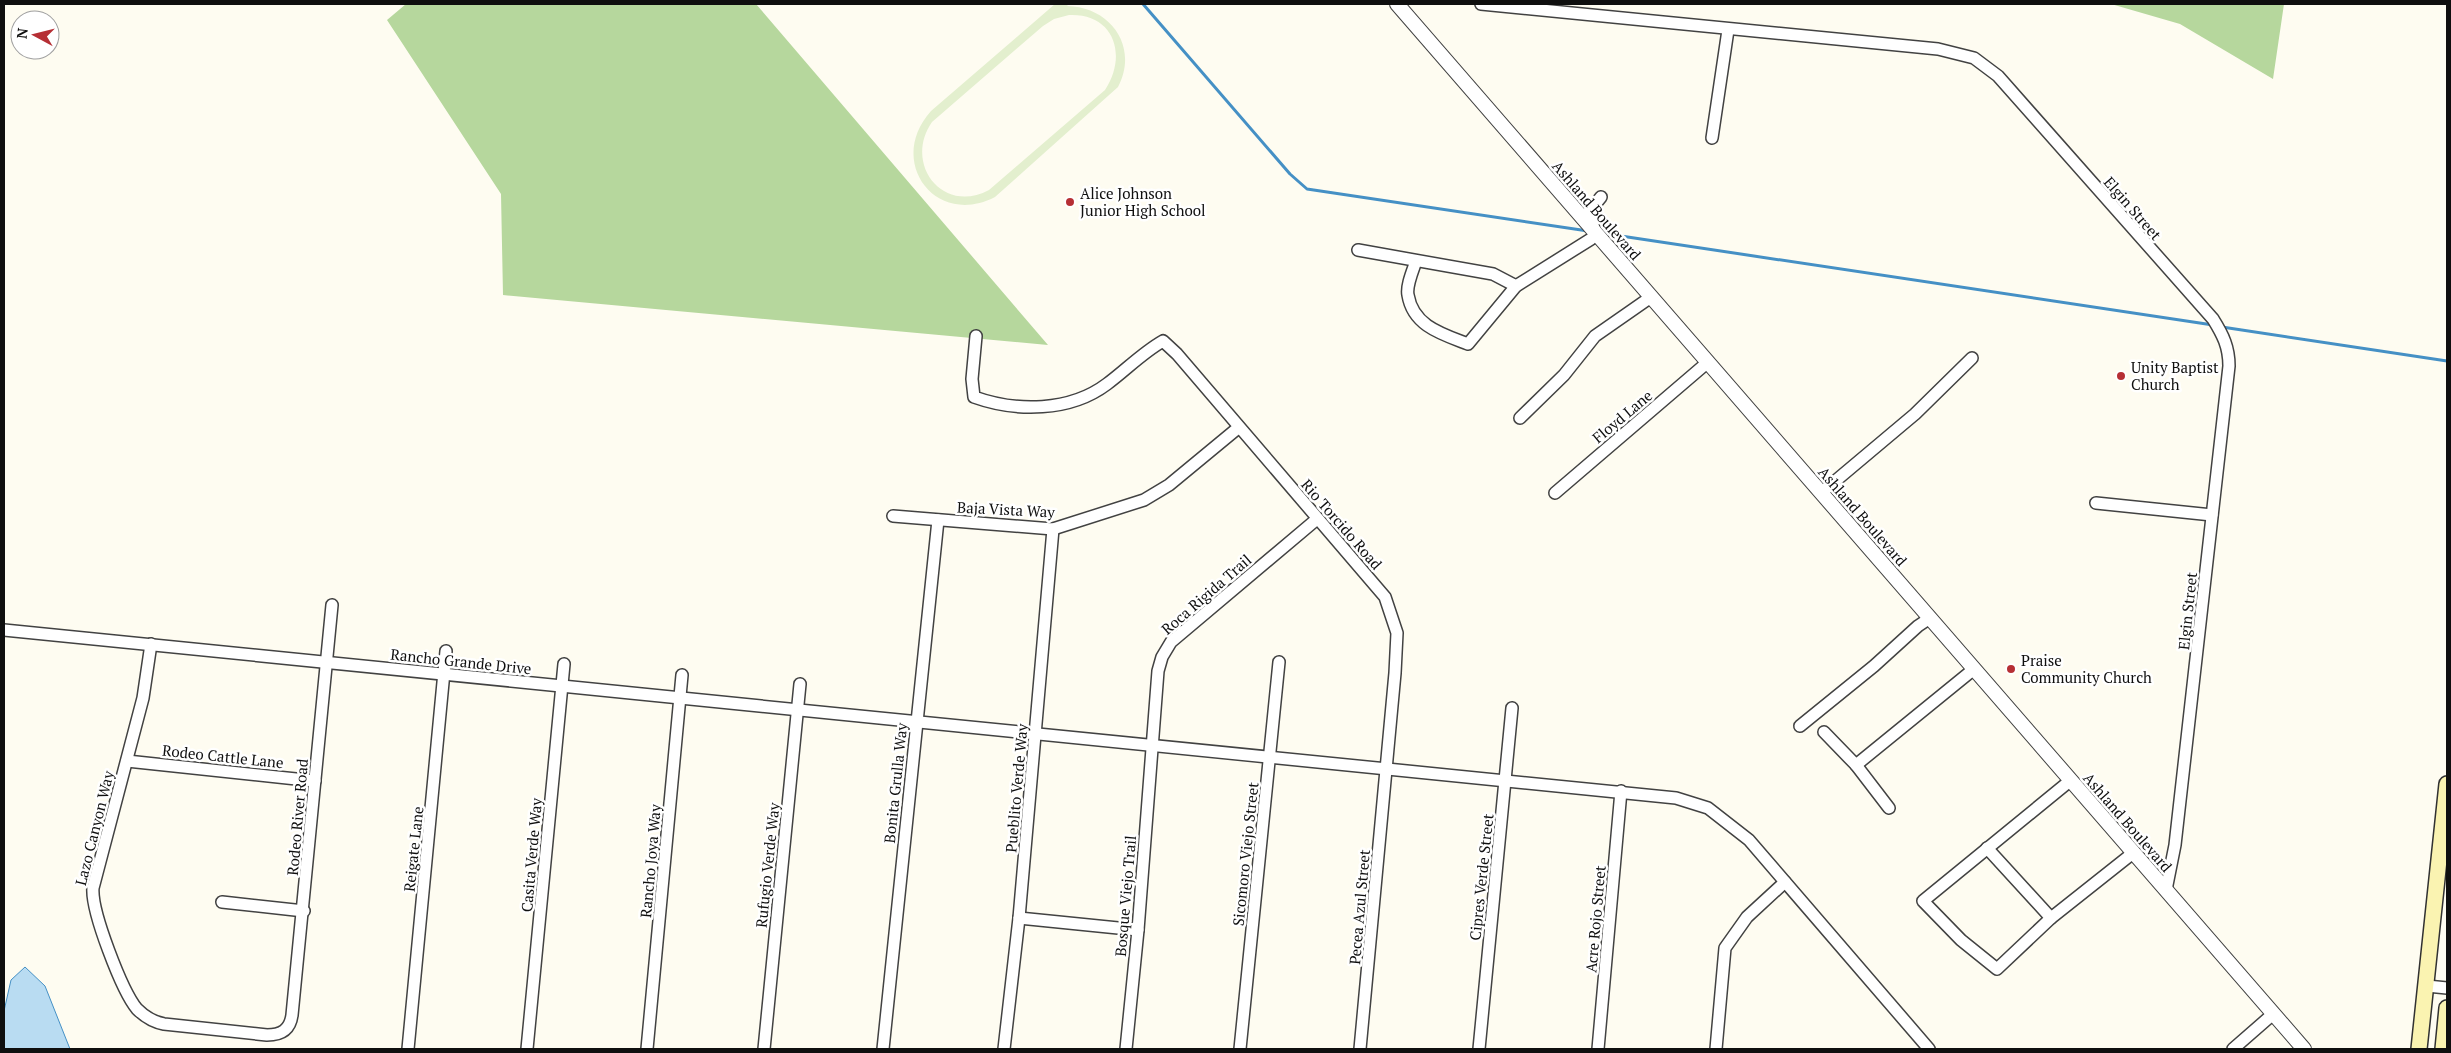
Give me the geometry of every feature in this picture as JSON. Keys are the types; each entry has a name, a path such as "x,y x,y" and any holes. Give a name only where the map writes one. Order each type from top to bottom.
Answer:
{"main road":[{"path":"2419,1049 2442,874 2447,784"},
{"path":"2443,1049 2447,1008"}],"street":[{"name":"Ashland Boulevard","path":"1397,4 2304,1049"},
{"name":"Elgin Street","path":"1481,4 1960,53 1987,66 1998,76 2205,310 2224,337 2229,352 2229,366 2176,845 2166,890"},
{"path":"1712,138 1728,30"},
{"path":"1416,261 1407,294 1419,320 1435,331 1468,344 1516,286 1591,239 1596,233 1588,213 1601,197"},
{"path":"1358,250 1493,274 1516,286"},
{"path":"1520,418 1564,375 1595,336 1651,297"},
{"name":"Rio Torcido Road","path":"976,336 972,379 974,397 990,402 1030,407 1053,406 1076,401 1096,392 1145,351 1162,342 1177,354 1238,428 1385,598 1397,633 1387,768"},
{"path":"1821,493 1915,414 1972,358"},
{"name":"Floyd Lane","path":"1555,493 1708,362"},
{"name":"Baja Vista Way","path":"893,516 1053,529 1144,500 1169,485 1238,428"},
{"path":"2096,503 2212,515"},
{"name":"Roca Rigida Trail","path":"1152,744 1158,671 1162,658 1171,642 1317,519"},
{"name":"Bonita Grulla Way","path":"883,1049 938,520"},
{"name":"Pueblito Verde Way","path":"1004,1049 1037,734 1053,529"},
{"name":"Rodeo River Road","path":"285,1030 291,1022 304,911 332,605"},
{"path":"1800,726 1874,666 1918,626 1930,618"},
{"name":"Rancho Grande Drive","path":"4,630 1505,779 1676,798 1708,808 1749,840 1929,1049"},
{"name":"Lazo Canyon Way","path":"151,644 146,683 93,895 98,919 131,1000 148,1018 164,1024 267,1035 280,1034 285,1030"},
{"name":"Reigate Lane","path":"409,1049 446,651"},
{"name":"Sicomoro Viejo Street","path":"1240,1049 1279,662"},
{"name":"Casita Verde Way","path":"527,1049 564,664"},
{"path":"1856,765 1974,670"},
{"name":"Rancho Joya Way","path":"646,1049 682,675"},
{"name":"Rufugio Verde Way","path":"764,1049 800,684"},
{"name":"Cipres Verde Street","path":"1479,1049 1512,708"},
{"path":"1824,732 1856,765 1889,808"},
{"name":"Bosque Viejo Trail","path":"1126,1049 1138,930 1152,744"},
{"name":"Rodeo Cattle Lane","path":"127,760 315,781"},
{"name":"Pecea Azul Street","path":"1360,1049 1387,768"},
{"path":"2071,780 1923,901 1961,940 1997,969 2051,918 2133,852"},
{"name":"Acre Rojo Street","path":"1598,1049 1621,791"},
{"path":"1987,848 2051,918"},
{"path":"1716,1049 1726,948 1747,917 1785,882"},
{"path":"222,902 304,911"},
{"path":"1019,918 1138,930"},
{"path":"2428,986 2447,988"},
{"path":"2233,1049 2274,1014"}],"green space":[{"path":"406,4 756,4 1048,345 503,295 501,194 387,20"},
{"path":"1055,4 1069,4 1067,6 1083,8 1096,13 1117,32 1123,44 1124,72 1118,87 995,197 973,204 953,204 937,197 924,184 916,168 914,150 918,130 931,111","holes":["1069,15 1084,16 1097,21 1106,29 1116,50 1112,77 1105,90 989,190 972,196 957,196 943,191 932,181 925,169 922,154 924,138 932,122 1043,26 1054,19"]},
{"path":"2111,4 2284,4 2273,79 2180,24"}],"water":[{"path":"25,967 45,986 70,1049 4,1049 4,1011 11,980"}],"waterway":[{"path":"1143,4 1290,174 1307,189 1588,231"},
{"path":"1601,233 2213,325"},
{"path":"2222,327 2447,361"}],"place":[{"name":"Alice Johnson Junior High School","path":"1070,202"},
{"name":"Unity Baptist Church","path":"2121,376"},
{"name":"Praise Community Church","path":"2011,669"}]}
